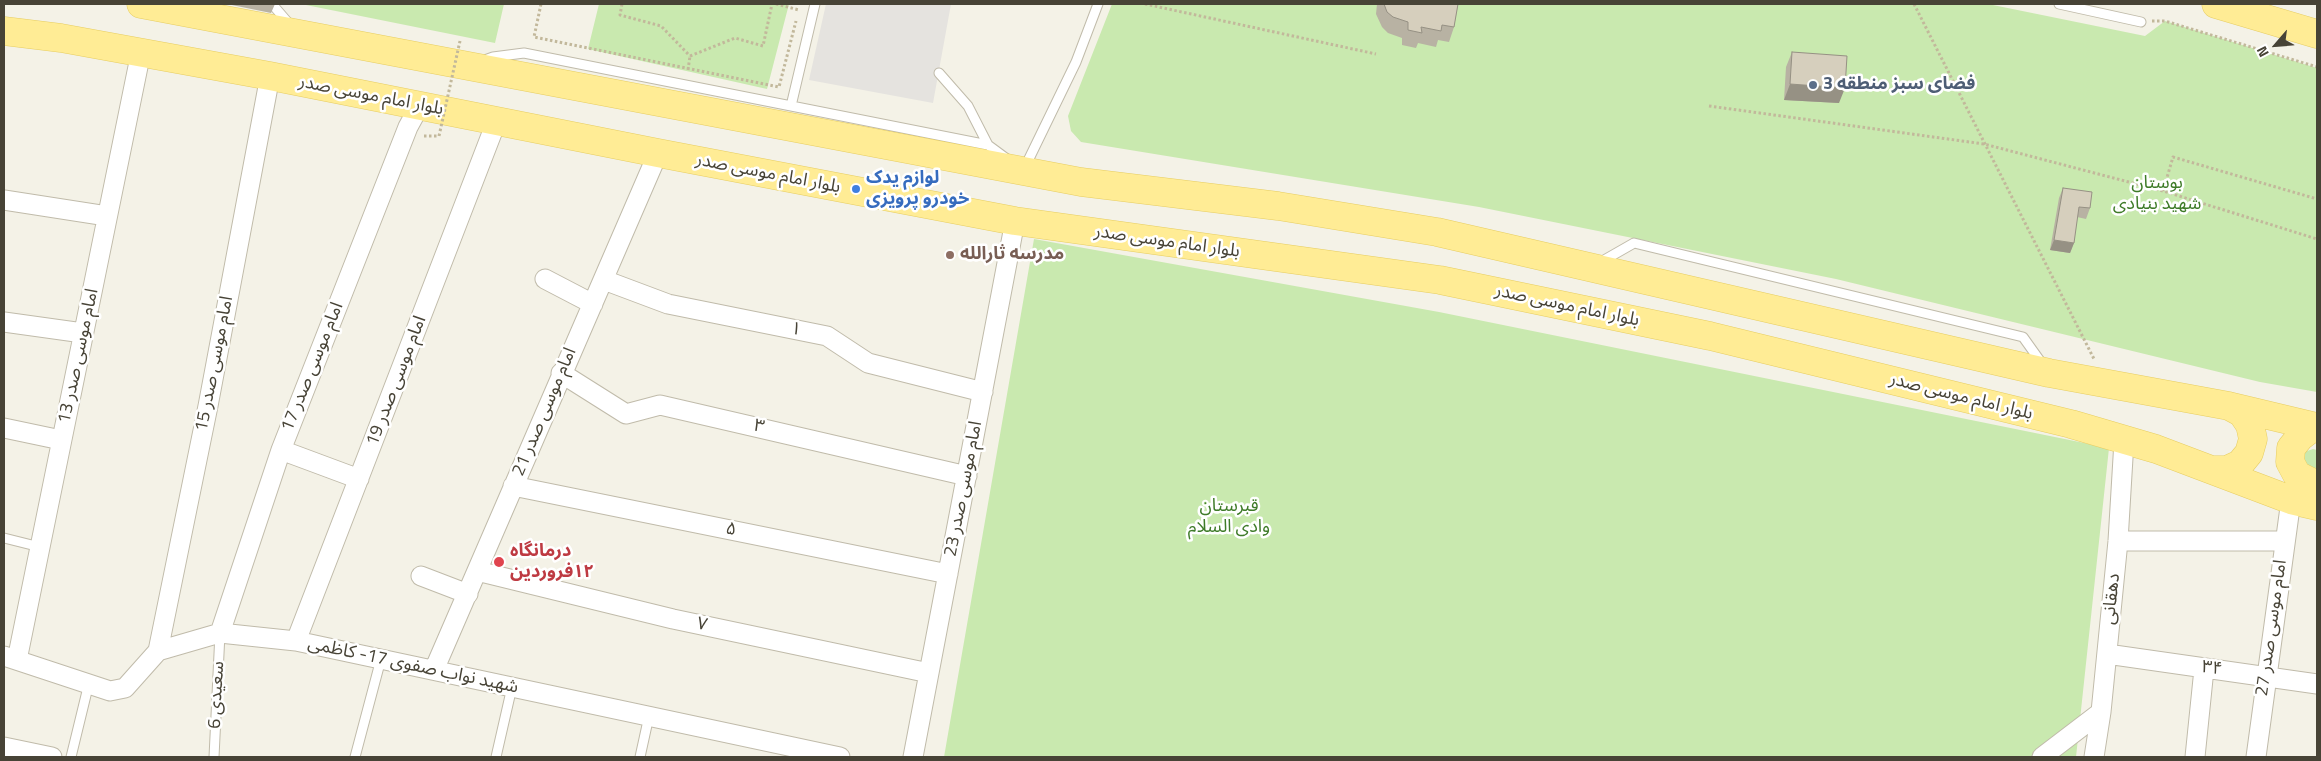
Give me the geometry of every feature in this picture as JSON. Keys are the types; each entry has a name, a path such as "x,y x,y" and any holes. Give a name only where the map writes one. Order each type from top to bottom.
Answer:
{"main road":[{"path":"2216,4 2317,34"},
{"path":"154,5 467,67 1082,182 1278,206 1438,232 2049,373 2229,406 2315,427"},
{"name":"بلوار امام موسی صدر","path":"4,31 61,38 270,76 1015,221 1440,280 1710,336 2071,424 2156,449 2291,500 2317,506"},
{"path":"2213,470 2227,470 2240,464 2249,452 2253,439 2250,425 2242,413 2229,406"},
{"path":"2315,427 2300,437 2291,448 2290,462 2297,475 2317,485"}],"street":[{"name":"امام موسی صدر 13","path":"10,658 40,547 141,52"},
{"name":"امام موسی صدر 15","path":"158,651 208,406 270,76"},
{"name":"امام موسی صدر 17","path":"220,633 281,450 404,136 420,105"},
{"name":"امام موسی صدر 19","path":"296,641 498,120"},
{"name":"امام موسی صدر 21","path":"434,670 561,373 604,280 658,153"},
{"path":"4,200 107,216"},
{"name":"امام موسی صدر 23","path":"913,757 1015,221"},
{"path":"545,279 593,304"},
{"name":"۱","path":"604,280 668,304 827,336 868,363 983,392"},
{"path":"4,322 83,333"},
{"name":"۳","path":"561,373 626,414 660,404 967,476"},
{"path":"4,428 61,440"},
{"name":"دهقانی","path":"2094,757 2101,712 2118,541 2124,441"},
{"path":"281,450 359,479"},
{"name":"۵","path":"513,486 948,574"},
{"name":"امام موسی صدر 27","path":"2256,757 2291,500"},
{"path":"2118,541 2284,541"},
{"name":"۷","path":"477,571 673,619 929,673"},
{"path":"421,576 468,594"},
{"name":"شهید نواب صفوی 17- کاظمی","path":"158,651 220,633 296,641 650,716 780,748 840,757"},
{"path":"10,658 110,691 125,688 158,651"},
{"name":"۳۴","path":"2106,654 2317,684"},
{"path":"2196,757 2204,669"},
{"path":"2042,757 2101,712"},
{"path":"5,750 52,757"}],"lane":[{"path":"272,4 298,34"},
{"path":"791,106 815,4"},
{"path":"467,67 493,57 524,53 988,145 1023,171 1076,62 1098,4"},
{"path":"2059,4 2141,22"},
{"path":"939,74 968,106 988,145"},
{"path":"4,538 40,547"},
{"name":"سعیدی 6","path":"214,757 220,633"},
{"path":"355,757 381,659"},
{"path":"71,757 89,683"},
{"path":"496,757 512,687"},
{"path":"640,757 650,716"}],"path":[{"path":"541,4 534,37 688,70 779,87 800,4"},
{"path":"622,4 620,15 662,26 690,56"},
{"path":"690,56 735,38 763,46 774,4 799,10"},
{"path":"1145,4 1376,54"},
{"path":"1914,4 2107,384"},
{"path":"2141,22 2166,21 2317,67"},
{"path":"424,136 439,136 460,41"},
{"path":"685,84 690,56"},
{"path":"1710,106 1984,144 2163,192 2317,239"},
{"path":"2163,192 2173,157 2317,199"}],"green space":[{"path":"301,4 504,4 495,43"},
{"path":"599,4 789,4 767,89 588,49"},
{"name":"بوستان شهید بنیادی","path":"1112,4 1988,4 2145,36 2165,21 2317,68 2317,392 2260,382 1836,279 1479,207 1081,142 1071,131 1068,116"},
{"name":"قبرستان وادی السلام","path":"1034,239 1439,312 2109,448 2076,757 944,757"},
{"path":"2313,449 2317,450 2317,474 2302,467 2304,452"}],"shaded area":[{"path":"826,4 951,4 933,103 809,80"}],"building":[{"path":"1384,4 1458,4 1454,27 1442,25 1441,31 1421,27 1422,33 1408,30 1408,22 1393,17 1387,12"},
{"path":"1792,52 1847,56 1845,88 1790,84"},
{"path":"2063,188 2092,192 2090,208 2079,207 2074,243 2054,240"}],"place":[{"name":"فضای سبز منطقه 3","path":"1813,85"},
{"name":"لوازم یدک خودرو پرویزی","path":"856,189"},
{"name":"مدرسه ثارالله","path":"950,255"},
{"name":"درمانگاه ١٢فروردین","path":"499,562"}]}
